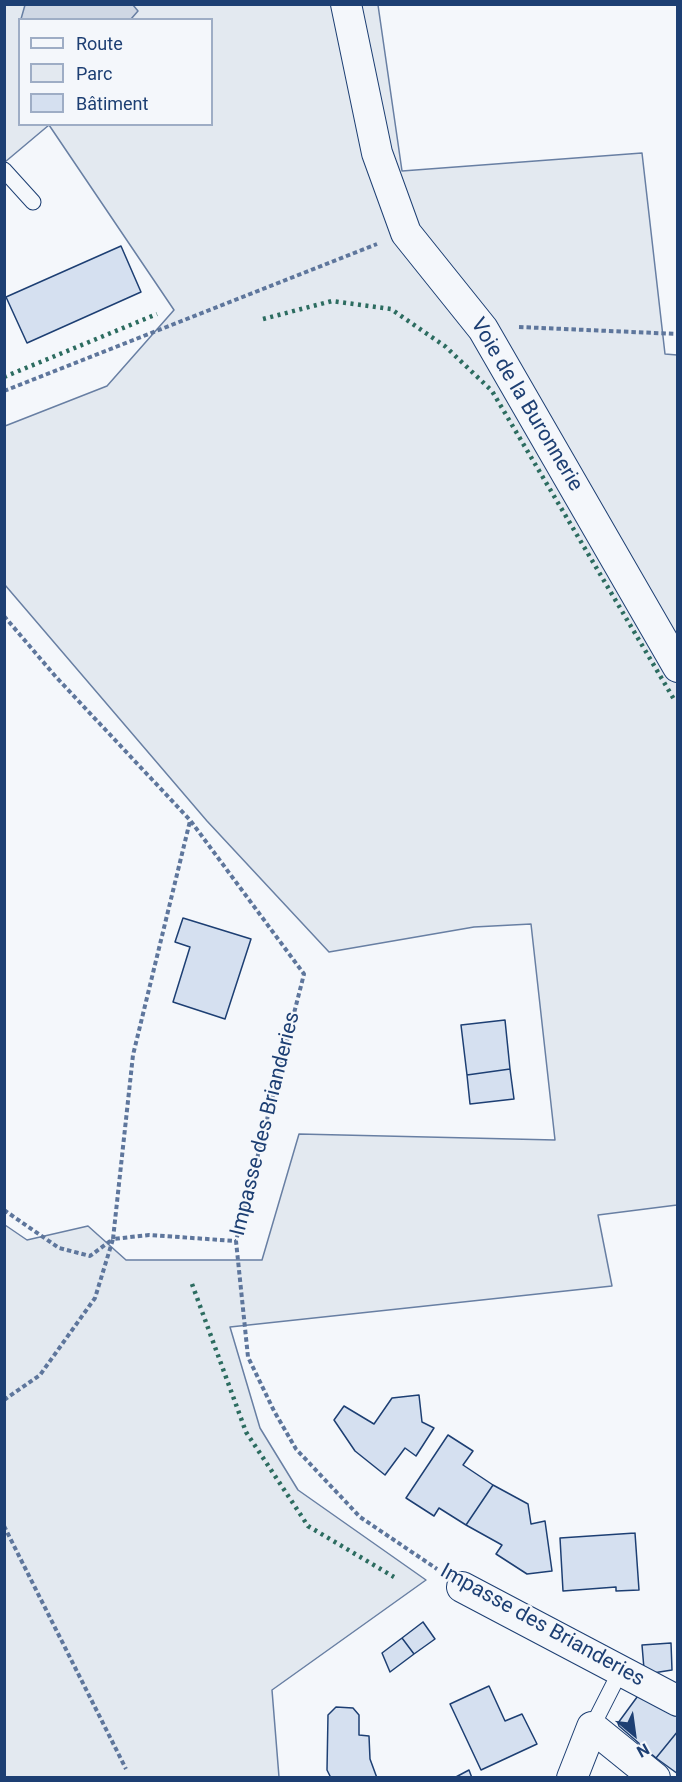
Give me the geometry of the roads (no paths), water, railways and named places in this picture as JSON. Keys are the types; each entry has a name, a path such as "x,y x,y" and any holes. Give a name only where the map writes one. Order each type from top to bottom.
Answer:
{"street":[{"name":"Voie de la Buronnerie","path":"346,4 377,153 406,233 483,329 678,667"},
{"name":"Impasse des Brianderies","path":"462,1587 678,1701"},
{"path":"572,1778 592,1727 655,1778"}],"lane":[{"path":"4,170 33,202"},
{"path":"592,1727 621,1670"}]}
